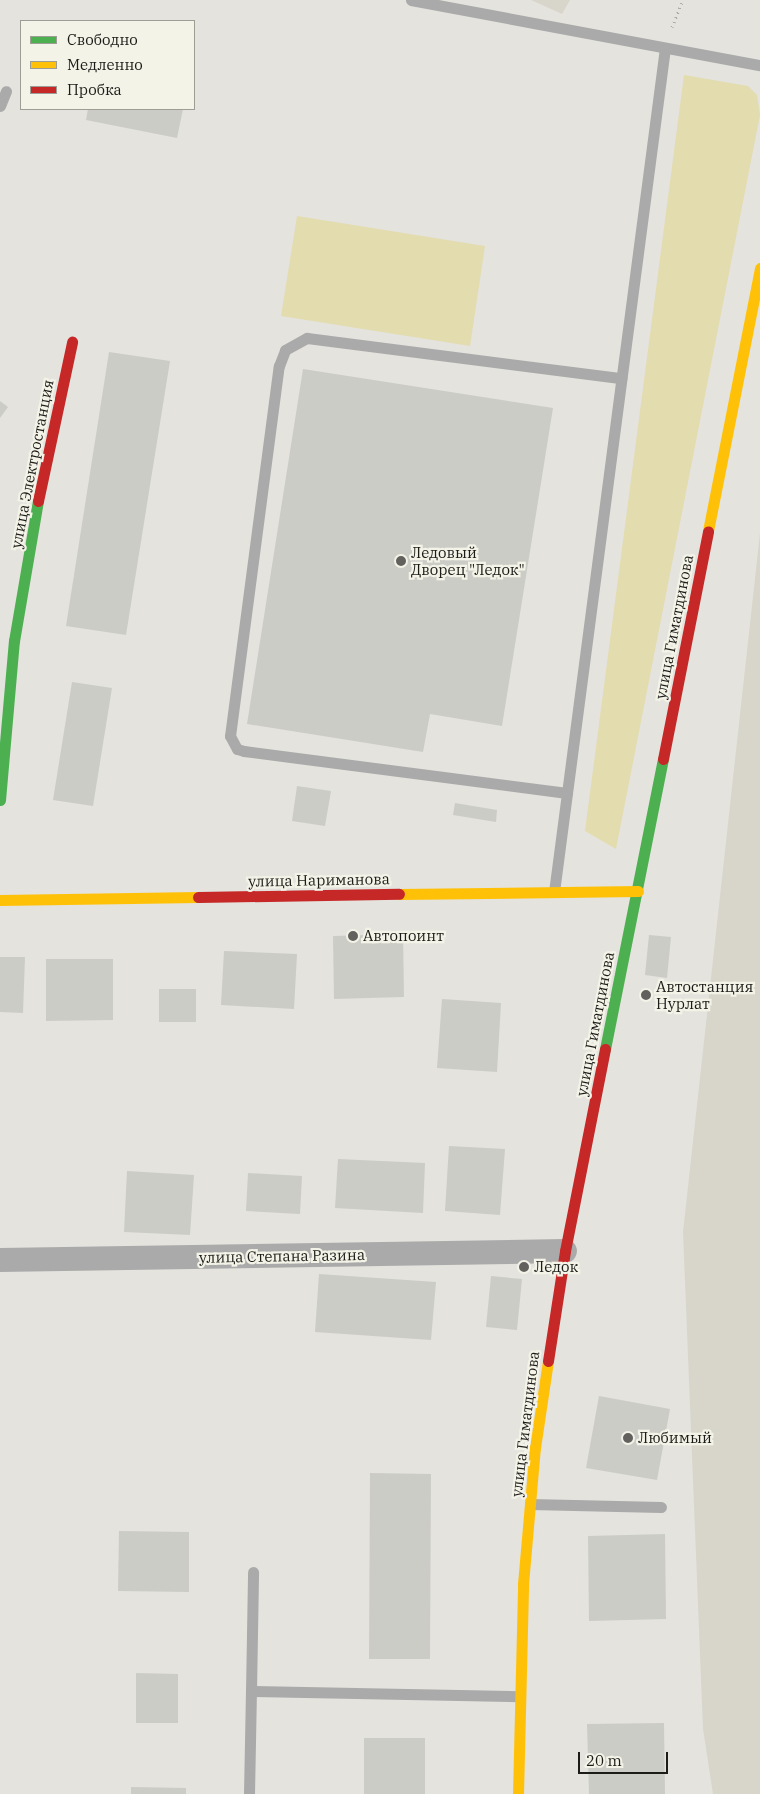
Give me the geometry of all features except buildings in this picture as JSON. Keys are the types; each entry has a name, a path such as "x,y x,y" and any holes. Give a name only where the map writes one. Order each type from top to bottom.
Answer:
{"main road":[{"name":"улица Гиматдинова","path":"518,1794 523,1584 535,1448 565,1251 760,268"},
{"name":"улица Электростанция","path":"0,800 14,641 38,501 72,342"},
{"name":"улица Нариманова","path":"0,900 638,890"}],"street":[{"name":"улица Степана Разина","path":"0,1260 565,1251"}],"lane":[{"path":"411,0 760,64"},
{"path":"554,892 665,48"},
{"path":"0,106 6,91"},
{"path":"567,793 244,751 237,749 230,736 279,366 285,350 307,338 621,378"},
{"path":"530,1504 661,1507"},
{"path":"249,1794 253,1572"},
{"path":"251,1691 520,1696"}],"path":[{"path":"665,48 683,0"}],"shaded area":[{"path":"531,0 570,0 562,14"},
{"path":"684,75 748,86 757,95 760,115 616,849 585,831"},
{"path":"297,216 485,246 470,346 281,316"},
{"path":"760,533 760,1794 713,1794 703,1729 683,1232"}],"traffic: fast":[{"path":"0,800 14,641 38,501"},
{"path":"605,1049 663,759"}],"traffic: slow":[{"path":"708,531 760,268"},
{"path":"399,894 638,891"},
{"path":"0,900 198,897"},
{"path":"518,1794 523,1584 535,1448 548,1361"}],"traffic: jam":[{"path":"38,501 72,342"},
{"path":"663,759 708,531"},
{"path":"198,897 399,894"},
{"path":"548,1361 565,1251 605,1049"}],"place":[{"name":"Ледовый Дворец \"Ледок\"","path":"401,561"},
{"name":"Автопоинт","path":"353,936"},
{"name":"Автостанция Нурлат","path":"646,995"},
{"name":"Ледок","path":"524,1267"},
{"name":"Любимый","path":"628,1438"}]}
